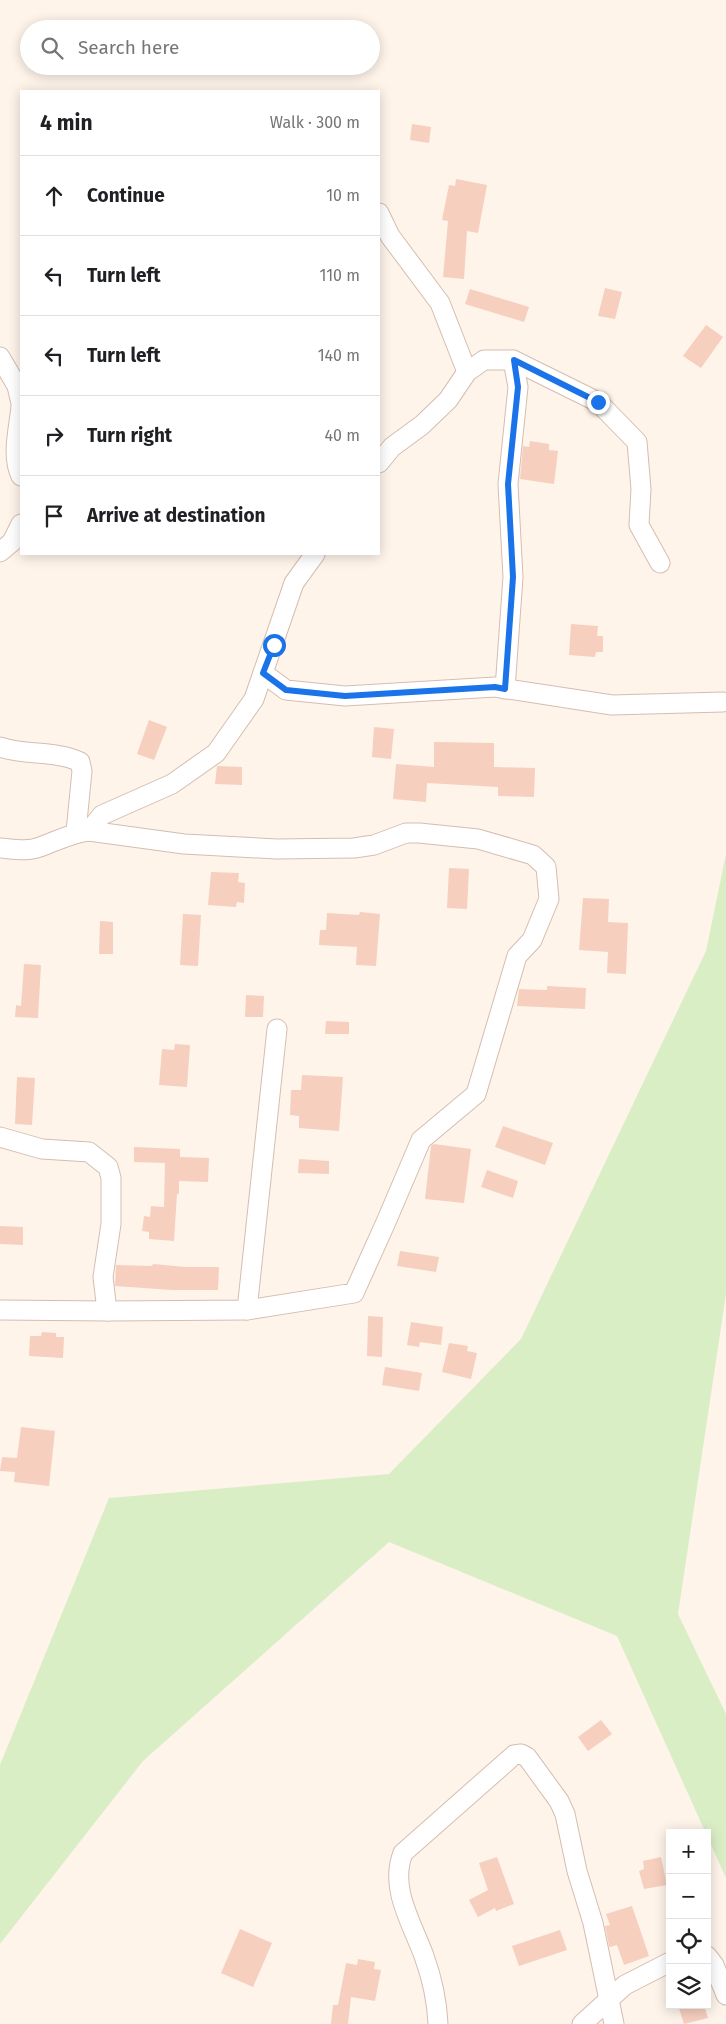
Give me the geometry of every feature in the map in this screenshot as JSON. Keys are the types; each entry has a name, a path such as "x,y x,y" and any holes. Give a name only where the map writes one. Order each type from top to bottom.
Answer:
{"street":[{"path":"380,215 390,236 440,303 467,372"},
{"path":"0,357 17,386 20,399"},
{"path":"380,462 392,447 422,425 448,400 467,372 484,360 514,360 598,402 637,442 641,488 639,526 660,563"},
{"path":"505,689 513,577 508,484 518,387 514,360"},
{"path":"20,415 16,449 20,474"},
{"path":"0,552 12,542 20,526"},
{"path":"0,848 23,850 39,848 83,832 102,815 172,784 216,753 254,700 294,583 314,555"},
{"path":"263,673 286,690 345,696 495,687 612,704 723,702"},
{"path":"0,747 29,753 71,757 80,762 82,771 83,832"},
{"path":"0,1310 247,1310 354,1292 421,1140 476,1094 517,956 532,940 549,899 546,867 533,855 478,839 419,832 406,833 374,845 354,848 277,849 184,844 83,832"},
{"path":"247,1310 277,1029"},
{"path":"0,1137 42,1149 89,1152 108,1167 111,1178 111,1224 102,1277 108,1311"},
{"path":"438,2024 434,1986 399,1892 398,1865 403,1853 514,1755 521,1754 526,1757 559,1801 565,1814 577,1872 593,1923 614,2024"},
{"path":"711,1961 726,1995"},
{"path":"582,2024 625,1985 666,1964"}],"green space":[{"path":"726,854 726,1294 678,1614 726,1714 726,1878 711,1845 711,1829 704,1829 617,1636 389,1542 143,1761 0,1944 0,1765 109,1498 389,1474 521,1339 706,951"}],"building":[{"path":"412,124 431,127 429,143 410,140"},
{"path":"456,179 487,185 478,233 467,231 464,279 443,277 448,221 442,220 449,185 455,186"},
{"path":"605,288 622,292 615,319 598,316"},
{"path":"470,289 529,307 524,322 465,304"},
{"path":"706,325 723,337 701,368 683,356"},
{"path":"530,441 549,444 549,450 558,451 554,484 520,479 523,446 529,447"},
{"path":"571,624 598,626 597,636 603,636 603,652 596,652 595,657 569,655"},
{"path":"149,720 167,727 154,760 137,754"},
{"path":"374,727 394,729 391,759 372,757"},
{"path":"434,742 494,743 494,767 535,768 534,797 498,796 498,787 427,783 426,802 393,799 396,764 434,767"},
{"path":"217,766 242,767 242,785 215,784"},
{"path":"449,868 469,869 467,909 447,908"},
{"path":"211,872 239,873 238,882 245,883 244,903 237,902 236,907 208,905"},
{"path":"583,898 609,899 608,922 628,923 626,974 607,973 608,952 579,950"},
{"path":"360,912 380,914 376,966 356,965 357,947 319,945 320,930 326,930 327,913 359,915"},
{"path":"183,914 201,915 198,966 180,965"},
{"path":"100,921 113,922 113,954 99,954"},
{"path":"24,964 41,965 38,1018 15,1017 16,1005 21,1006"},
{"path":"547,986 586,988 585,1009 517,1006 519,989 547,990"},
{"path":"246,995 264,996 263,1017 245,1017"},
{"path":"326,1021 349,1022 349,1034 325,1034"},
{"path":"175,1044 190,1045 187,1087 159,1085 162,1049 174,1050"},
{"path":"302,1075 343,1077 339,1131 299,1128 299,1116 290,1115 291,1090 301,1090"},
{"path":"17,1077 35,1078 32,1125 15,1124"},
{"path":"503,1126 553,1143 545,1165 495,1147"},
{"path":"434,1144 471,1149 464,1203 425,1199 431,1146"},
{"path":"134,1147 180,1149 180,1157 209,1158 208,1182 179,1181 174,1241 149,1239 149,1232 142,1231 144,1216 150,1217 151,1206 164,1207 165,1163 134,1162"},
{"path":"299,1159 329,1161 329,1174 298,1173"},
{"path":"487,1170 518,1181 513,1198 481,1187"},
{"path":"0,1226 23,1227 23,1245 0,1244"},
{"path":"400,1251 439,1257 436,1272 397,1266"},
{"path":"153,1264 219,1267 218,1290 172,1290 115,1286 116,1265 152,1266"},
{"path":"368,1316 383,1317 382,1357 367,1356"},
{"path":"411,1322 443,1327 441,1345 420,1342 419,1347 407,1345"},
{"path":"42,1332 56,1333 56,1337 64,1337 63,1358 29,1356 30,1336 41,1336"},
{"path":"449,1343 468,1346 467,1351 477,1353 471,1379 442,1372"},
{"path":"385,1367 422,1373 419,1391 382,1385"},
{"path":"21,1427 55,1431 49,1486 14,1482 15,1472 0,1471 2,1457 17,1458"},
{"path":"601,1720 612,1734 588,1751 578,1737"},
{"path":"497,1857 514,1904 496,1911 495,1908 478,1917 469,1900 488,1890 479,1863"},
{"path":"661,1857 666,1885 644,1889 639,1871 644,1869 643,1861"},
{"path":"632,1906 649,1956 624,1965 617,1945 609,1946 605,1926 610,1925 606,1914"},
{"path":"240,1929 272,1943 253,1987 221,1973"},
{"path":"560,1930 567,1950 519,1966 512,1946"},
{"path":"358,1959 375,1962 374,1969 381,1970 375,2001 351,1997 348,2024 331,2024 333,2005 338,2005 346,1963 357,1965"},
{"path":"679,2009 705,2009 708,2018 684,2024"}],"route":[{"path":"274,645 263,673 286,690 345,696 495,687 505,689 513,577 508,484 518,387 514,360 598,402"}]}
